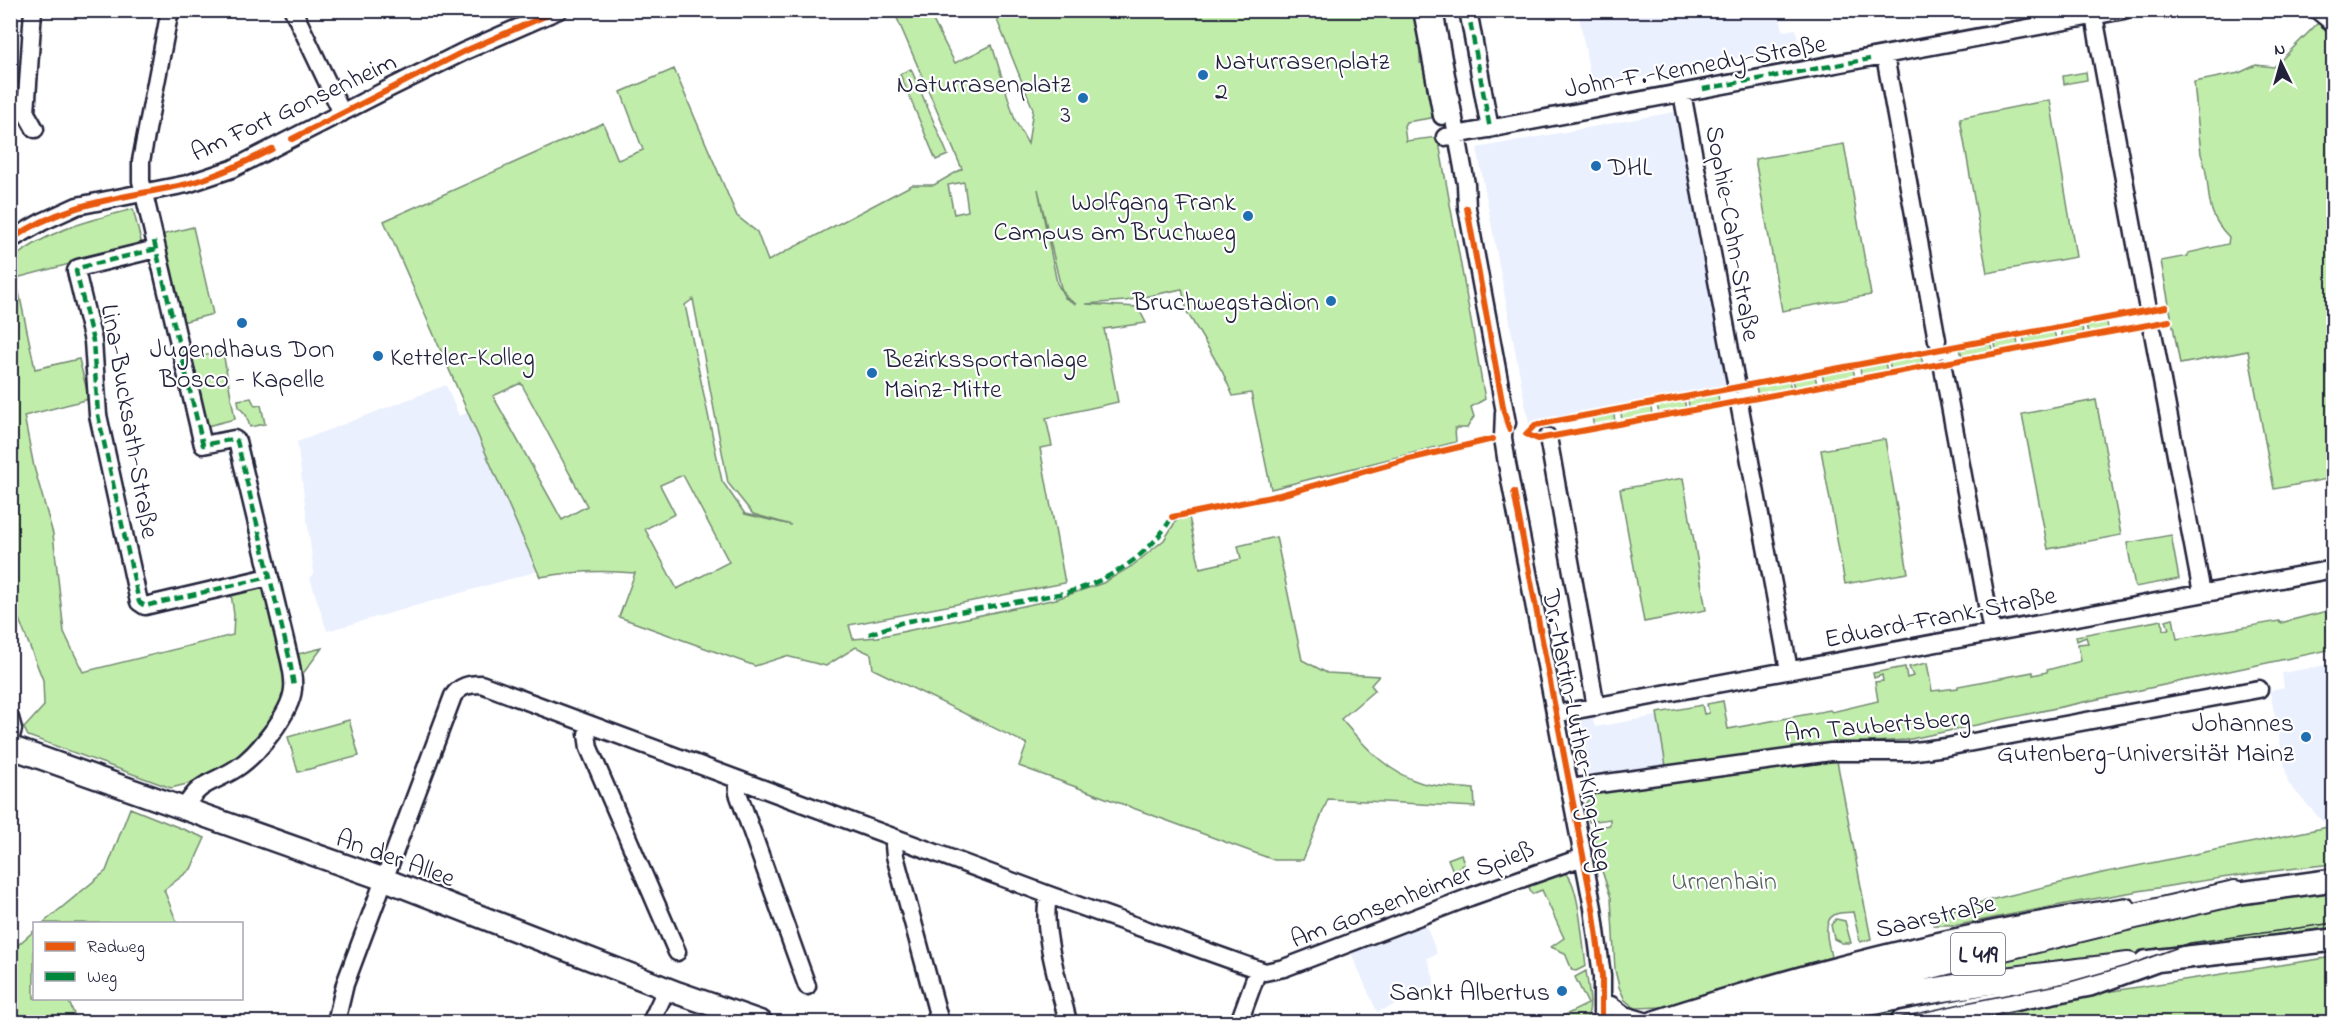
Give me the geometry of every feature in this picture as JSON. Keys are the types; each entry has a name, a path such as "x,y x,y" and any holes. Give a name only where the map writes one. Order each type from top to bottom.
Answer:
{"highway":[{"name":"Saarstraße","path":"1724,1023 1834,990 2122,919 2235,894"},
{"name":"L 419","path":"1792,1023 1874,1001 1940,988 2129,965"}],"main road":[{"name":"An der Allee","path":"10,747 386,880 761,1023"},
{"name":"Saarstraße","path":"1654,1023 1786,981 1919,947 2054,919 2334,880"},
{"name":"L 419","path":"2129,965 2334,940"},
{"path":"1901,1023 2090,985 2159,960"}],"street":[{"path":"33,10 26,113 35,129"},
{"path":"170,10 141,160 143,192 203,445 234,439 237,441 294,687 291,698 273,730 255,753 233,770 196,790 183,810"},
{"path":"293,10 342,113"},
{"name":"Am Fort Gonsenheim","path":"10,240 77,206 187,184 232,169 465,51 559,10"},
{"name":"Dr.-Martin-Luther-King-Weg","path":"1422,10 1451,136"},
{"name":"Dr.-Martin-Luther-King-Weg","path":"1434,10 1451,136 1455,187 1467,208 1513,450 1514,492 1583,857 1602,976 1611,1005 1613,1023"},
{"path":"1468,10 1490,129"},
{"name":"John-F.-Kennedy-Straße","path":"1451,136 2124,10"},
{"path":"2317,10 2334,24"},
{"path":"2094,16 2147,304"},
{"path":"1885,56 1937,340"},
{"name":"Sophie-Cahn-Straße","path":"1682,93 1736,382"},
{"name":"Lina-Bucksath-Straße","path":"156,249 78,268 76,271 93,341 98,415 140,602 145,606 269,577"},
{"path":"2152,333 2202,593"},
{"path":"1943,368 1992,632"},
{"path":"1740,408 1789,670"},
{"name":"Dr.-Martin-Luther-King-Weg","path":"1548,437 1596,707"},
{"name":"Eduard-Frank-Straße","path":"1555,714 2334,569"},
{"name":"Am Gonsenheimer Spieß","path":"336,1023 345,984 386,880 453,696 462,687 481,684 737,781 845,818 896,839 1265,972 1284,968 1583,857"},
{"name":"Am Taubertsberg","path":"1570,788 1831,752 1908,752 1947,747 2259,690"},
{"path":"10,718 13,729 10,739"},
{"path":"590,726 587,734 589,748 677,951"},
{"path":"737,781 738,793 807,986"},
{"path":"896,839 895,856 940,1023"},
{"path":"1049,895 1046,904 1046,925 1068,1023"},
{"path":"1239,1023 1258,970"},
{"name":"Dr.-Martin-Luther-King-Weg","path":"1602,976 1602,1023"},
{"path":"651,1023 667,988"},
{"path":"1611,1005 1624,1015 1648,1023"}],"shaded area":[{"path":"1578,11 1779,11 1783,31 1796,29 1800,51 1754,59 1753,55 1592,86"},
{"path":"1679,111 1731,385 1529,424 1477,148"},
{"path":"446,385 459,416 467,413 538,571 327,631 310,578 314,573 297,442"},
{"name":"Johannes Gutenberg-Universität Mainz","path":"2333,664 2333,820 2323,822 2288,783 2270,691 2284,688 2282,673"},
{"path":"1592,716 1595,727 1657,716 1666,766 1599,775 1587,773 1579,764 1573,736 1577,724"},
{"path":"1426,925 1437,954 1427,958 1434,978 1434,990 1377,1012 1351,953"}],"green space":[{"path":"894,11 928,11 955,63 992,45 1015,120 1028,144 1033,109 997,20 1008,15 1006,11 1413,11 1420,49 1420,63 1425,62 1433,113 1431,118 1406,122 1404,126 1406,141 1438,137 1485,399 1471,407 1474,417 1467,428 1455,428 1456,442 1271,489 1251,393 1233,396 1222,371 1187,312 1182,289 1125,301 1086,304 1138,307 1146,323 1104,329 1118,402 1046,418 1052,446 1040,448 1065,583 849,625 853,639 878,637 1056,599 1103,583 1132,566 1164,540 1176,521 1189,517 1200,568 1241,559 1238,546 1276,537 1302,660 1327,673 1379,676 1371,685 1375,690 1341,719 1377,757 1409,778 1422,783 1474,789 1475,807 1328,799 1303,860 1274,860 1019,766 1027,744 873,669 871,654 856,647 826,666 786,656 755,666 619,617 635,573 564,573 540,577 384,221 603,123 618,160 643,150 621,92 674,69 737,216 757,232 768,261 912,185 934,185 962,169","holes":["964,182 968,211 954,214 948,185","1038,189 1061,288 1067,298 1076,304 1065,298 1057,283","693,299 728,483 753,514 791,525 745,514 722,481 685,305","521,383 587,506 562,520 493,396","683,475 729,562 677,589 645,529 675,514 660,485"]},
{"path":"2320,21 2334,31 2333,478 2274,489 2248,351 2180,364 2161,261 2228,244 2229,237 2214,216 2211,207 2201,154 2194,82 2239,73 2256,65 2274,67"},
{"path":"911,69 948,155 936,160 900,74"},
{"path":"2086,72 2087,80 2064,84 2063,76"},
{"path":"2050,100 2076,257 1987,273 1960,118"},
{"path":"1844,144 1871,295 1782,311 1755,159"},
{"path":"133,209 142,245 16,278 35,369 79,359 89,399 24,416 34,467 53,534 64,632 83,672 233,635 234,615 231,593 265,586 286,678 283,696 272,716 245,753 226,767 191,783 171,788 28,736 24,728 44,706 43,680 11,599 11,260 54,234 84,222"},
{"path":"193,227 213,314 182,322 161,235"},
{"path":"2107,322 2108,329 2088,333 2086,325"},
{"path":"2082,326 2083,333 2062,337 2061,330"},
{"path":"2054,331 2056,339 2025,345 2023,337"},
{"path":"2017,339 2018,346 1996,350 1995,343"},
{"path":"1991,344 1992,351 1962,356 1960,349"},
{"path":"223,352 235,419 207,426 190,358"},
{"path":"1921,356 1923,364 1891,370 1889,362"},
{"path":"1885,363 1887,371 1861,375 1860,367"},
{"path":"1853,369 1855,377 1824,382 1822,374"},
{"path":"1815,376 1817,384 1794,388 1792,380"},
{"path":"1789,381 1791,389 1758,395 1756,387"},
{"path":"1718,394 1719,402 1689,407 1688,399"},
{"path":"251,398 255,406 261,405 265,424 250,427 246,415 239,407 238,400"},
{"path":"1684,400 1686,408 1659,413 1657,405"},
{"path":"2096,400 2121,535 2048,549 2022,414"},
{"path":"1651,407 1652,415 1622,421 1621,413"},
{"path":"1614,414 1615,422 1594,426 1592,418"},
{"path":"1885,439 1908,573 1845,584 1821,450"},
{"path":"1683,478 1706,610 1644,622 1620,489"},
{"path":"2171,535 2179,579 2135,587 2127,543"},
{"path":"2333,588 2333,649 1906,740 1820,745 1666,766 1657,713 1702,705 1704,714 1709,713 1707,704 1723,701 1728,729 1830,710 1832,712 1878,701 1875,682 1883,681 1882,675 1874,678 1873,673 1905,667 1907,678 1913,676 1909,667 1927,663 1932,691 1958,688 1958,686 2033,672 2033,675 2081,661 2078,644 2088,643 2086,637 2077,641 2076,636 2162,620 2163,630 2169,629 2166,620 2173,618 2177,639 2279,621 2280,623 2331,610 2327,590"},
{"path":"322,648 302,675 298,654"},
{"path":"349,720 359,756 298,772 288,737"},
{"name":"Urnenhain","path":"1837,761 1871,939 1860,942 1853,912 1838,913 1830,918 1827,928 1831,957 1662,1007 1636,1008 1625,1000 1615,970 1611,898 1596,853 1591,828 1610,825 1610,819 1589,822 1586,803 1591,796 1601,791"},
{"path":"130,808 205,838 191,869 164,890 177,922 44,922 106,871"},
{"path":"2333,826 2333,864 2145,890 1958,925 1933,925 1935,918 1957,908 2102,873"},
{"path":"1461,854 1464,864 1453,871 1448,859"},
{"path":"1565,873 1570,878 1577,901 1586,966 1576,971 1572,970 1565,953 1551,947 1564,938 1542,890 1532,894 1528,885"},
{"path":"2333,890 2333,927 2214,943 2145,956 1897,987 2020,950 2210,906"},
{"path":"1836,919 1845,921 1851,943 1842,943 1834,939 1831,925"},
{"path":"33,932 33,1000 68,1000 77,1022 11,1022 11,951"},
{"path":"2333,957 2332,1022 1943,1022 2067,998"},
{"path":"1586,971 1590,997 1588,1016 1585,1022 1563,1022 1561,1017 1588,1004 1575,977"},
{"path":"1959,997 1960,999 1858,1022 1837,1022"}],"tram line":[{"path":"1880,1022 2066,983 2129,965 2190,943 2334,923"}],"marked path":[{"path":"1468,10 1490,129"},
{"path":"1703,89 1870,59"},
{"path":"154,241 203,445 234,439 237,441 290,661 294,687"},
{"path":"156,249 78,268 76,271 93,341 98,415 139,602 145,606 269,577"},
{"path":"869,634 903,622 1065,593 1081,588 1112,574 1140,555 1175,516"}],"cycle path":[{"path":"292,139 465,51 559,10"},
{"path":"10,240 53,216 96,203 198,181 272,149"},
{"path":"1467,208 1509,429"},
{"path":"2166,307 1535,425 1526,434 1538,439 2169,321"},
{"path":"1172,517 1280,495 1409,459 1493,439"},
{"path":"1514,492 1593,908 1602,976 1602,1022"}],"place":[{"name":"Naturrasenplatz 2","path":"1203,75"},
{"name":"Naturrasenplatz 3","path":"1083,98"},
{"name":"DHL","path":"1596,166"},
{"name":"Wolfgang Frank Campus am Bruchweg","path":"1248,216"},
{"name":"Bruchwegstadion","path":"1331,301"},
{"name":"Jugendhaus Don Bosco - Kapelle","path":"242,323"},
{"name":"Ketteler-Kolleg","path":"378,356"},
{"name":"Bezirkssportanlage Mainz-Mitte","path":"872,373"},
{"name":"Johannes Gutenberg-Universität Mainz","path":"2306,737"},
{"name":"Sankt Albertus","path":"1562,991"}]}
